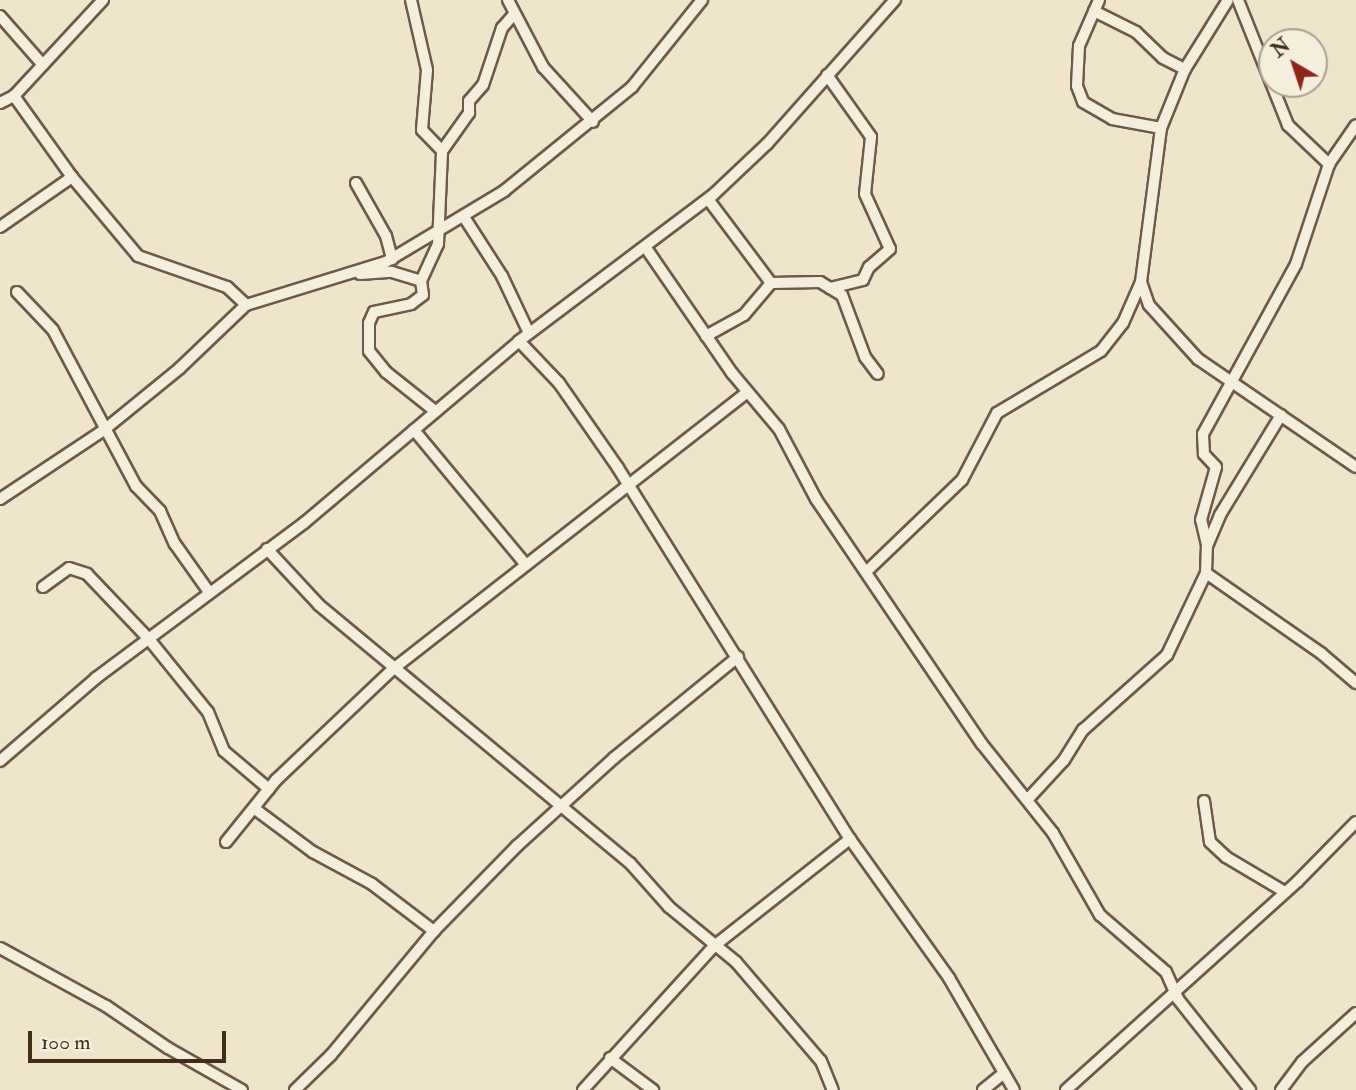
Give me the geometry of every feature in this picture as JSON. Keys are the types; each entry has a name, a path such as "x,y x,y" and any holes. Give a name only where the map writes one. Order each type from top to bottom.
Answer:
{"street":[{"path":"0,103 14,96 103,0"},
{"path":"411,0 427,70 422,130 442,152"},
{"path":"508,0 542,67 581,113 593,121"},
{"path":"0,499 104,430 180,368 246,305 359,274 392,259 464,217 593,121 658,59 702,0"},
{"path":"0,761 148,638 267,550 529,333 708,199 767,144 895,0"},
{"path":"866,572 962,480 997,413 1101,351 1123,323 1141,282 1161,128 1185,69 1228,0"},
{"path":"1238,0 1288,125 1329,164"},
{"path":"1161,128 1112,119 1083,102 1077,86 1079,46 1096,6 1136,32 1163,58 1185,69"},
{"path":"435,411 386,372 369,351 374,312 411,304 423,295 421,281 438,244 442,152 469,114 469,101 483,85 502,28 514,14"},
{"path":"0,16 43,65"},
{"path":"827,75 871,137 865,194 890,249 869,267 863,280 830,288"},
{"path":"14,96 72,177 138,256 227,286 246,305"},
{"path":"1028,799 1064,760 1083,730 1167,655 1206,573 1208,546 1201,520 1216,467 1204,454 1203,434 1296,264 1329,164 1356,125"},
{"path":"0,227 72,177"},
{"path":"356,183 386,236 392,259"},
{"path":"708,199 771,283"},
{"path":"464,217 502,276 529,333"},
{"path":"646,248 747,392 779,429 805,481 982,744 1053,833 1100,915 1166,972 1175,994 1250,1090"},
{"path":"359,274 392,272 421,281"},
{"path":"706,336 744,315 771,283 820,282 842,295 865,357 878,374"},
{"path":"1141,282 1149,305 1165,327 1198,359 1356,467"},
{"path":"17,292 53,330 136,486 160,511 176,544 209,592"},
{"path":"519,341 559,383 629,486 850,839 949,978 1014,1090"},
{"path":"226,842 269,789 393,670 747,392"},
{"path":"1208,546 1237,482 1281,415"},
{"path":"414,430 526,565"},
{"path":"267,550 319,605 393,670 630,863 669,907 768,995 821,1061 833,1090"},
{"path":"43,587 69,568 87,573 148,638 208,712 224,751 269,789"},
{"path":"1206,573 1322,653 1356,683"},
{"path":"295,1090 397,979 434,931 559,807 738,657"},
{"path":"1204,802 1210,842 1226,857 1285,892"},
{"path":"254,809 313,852 372,884 434,931"},
{"path":"1066,1090 1175,994 1356,822"},
{"path":"583,1090 714,946 850,839"},
{"path":"0,948 106,1006 168,1048 242,1090"},
{"path":"1282,1090 1302,1062 1356,1013"},
{"path":"1346,1022 1356,1032"},
{"path":"610,1058 653,1090"},
{"path":"984,1090 1004,1073"}]}
